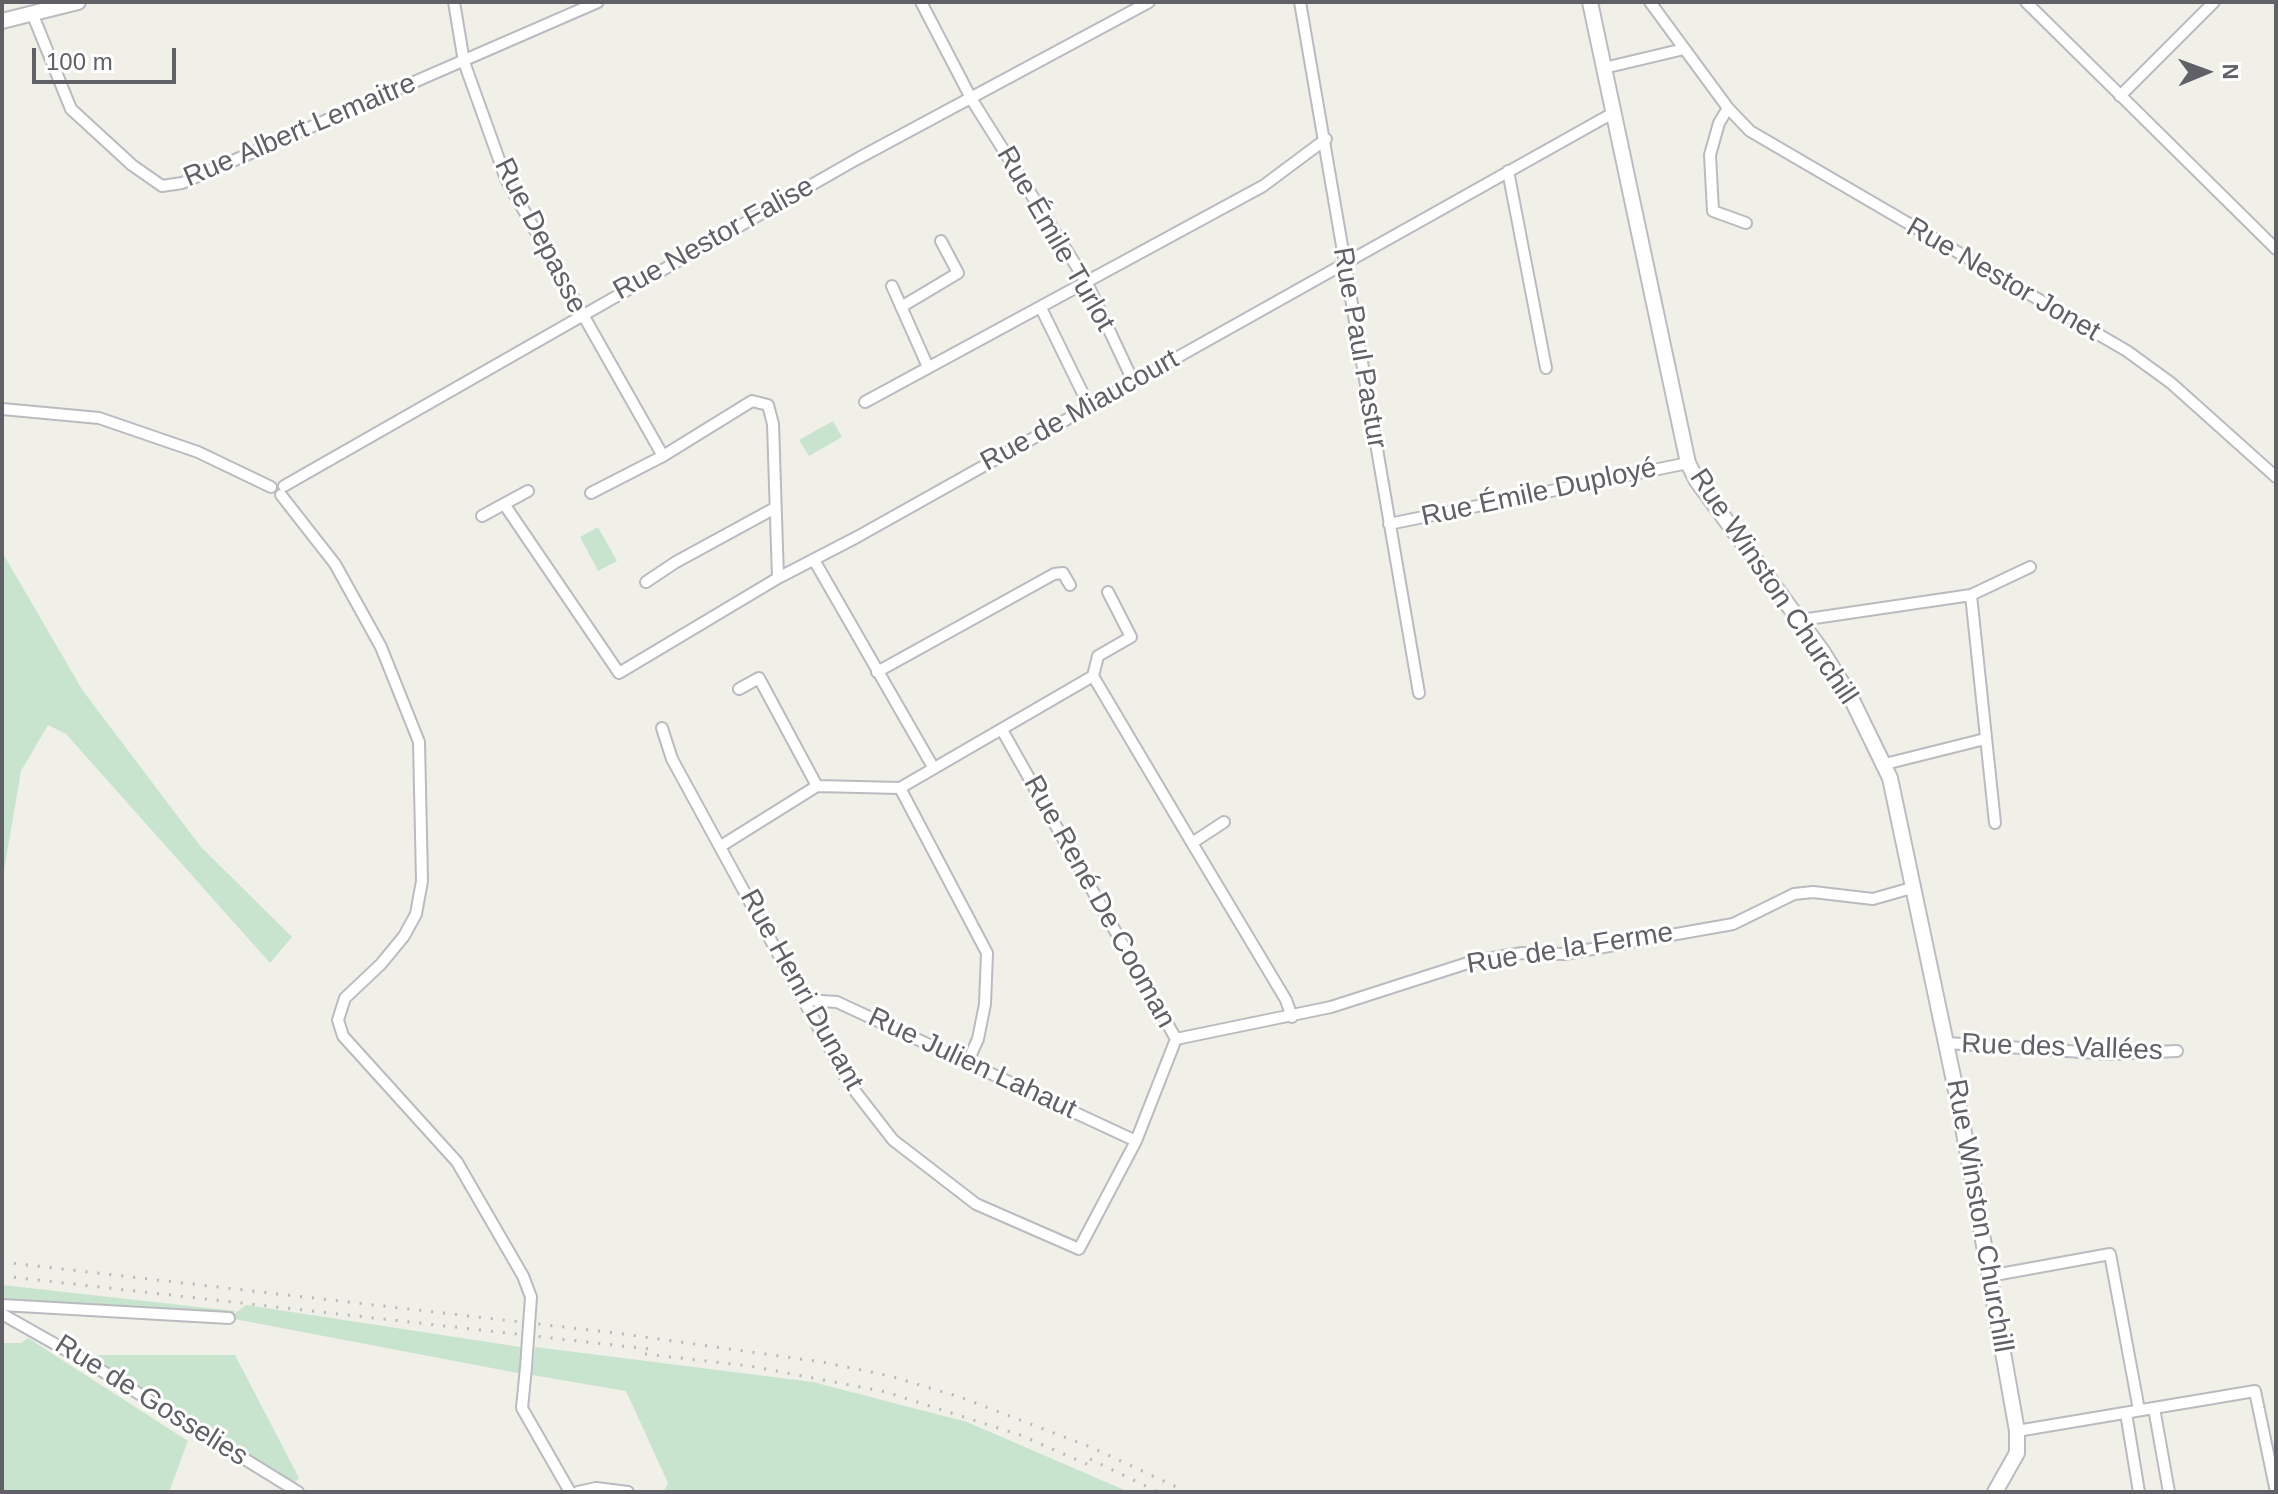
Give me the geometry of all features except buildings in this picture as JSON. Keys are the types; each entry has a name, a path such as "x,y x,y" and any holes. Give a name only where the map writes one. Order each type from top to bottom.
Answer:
{"main road":[{"path":"2,21 78,2"},
{"name":"Rue Winston Churchill","path":"1590,2 1688,463 1697,481 1801,620 1851,698 1885,764 1915,887 1947,1043 2017,1431 2017,1453 1995,1492"}],"street":[{"name":"Rue Depasse","path":"454,2 464,62 506,179 663,456"},
{"name":"Rue Albert Lemaitre","path":"32,13 71,109 132,165 162,186 182,183 598,2"},
{"name":"Rue Émile Turlot","path":"921,2 972,100 1087,283 1133,381"},
{"name":"Rue Nestor Falise","path":"282,490 580,314 857,159 972,100 1149,2"},
{"name":"Rue Paul Pastur","path":"1300,2 1419,693"},
{"name":"Rue Nestor Jonet","path":"1650,2 1728,108 1750,131 2127,351 2272,466 2276,477"},
{"path":"2026,2 2276,249"},
{"path":"2120,96 2214,2"},
{"path":"1604,68 1684,49"},
{"path":"1728,108 1719,123 1710,155 1713,211 1746,223"},
{"name":"Rue de Miaucourt","path":"504,504 619,673 778,578 1613,113"},
{"path":"865,402 1263,186 1326,139"},
{"path":"1508,171 1546,368"},
{"path":"901,307 958,273 941,241"},
{"path":"892,286 928,367"},
{"path":"1041,308 1089,406"},
{"path":"591,493 663,456 752,401 768,405 773,424 778,578"},
{"path":"2,409 99,418 198,452 271,487 278,482 335,564 381,647 419,742 422,881 416,914 389,954 345,998 338,1020 343,1036 457,1162 523,1276 531,1297 522,1408 570,1492"},
{"name":"Rue Émile Duployé","path":"1389,524 1688,463"},
{"path":"482,516 528,491"},
{"path":"646,582 676,562 775,508"},
{"path":"814,560 933,767"},
{"path":"1801,620 1971,595 2030,567"},
{"path":"877,672 1054,574 1063,573 1070,585"},
{"path":"1108,592 1131,637 1098,656 1093,676 1234,917 1243,926 1274,978 1292,1017"},
{"path":"1971,595 1995,823"},
{"path":"721,846 817,786 900,788 1093,676"},
{"path":"739,689 759,678 817,786"},
{"name":"Rue Henri Dunant","path":"662,728 672,759 848,1082 893,1140 976,1204 1079,1249"},
{"name":"Rue René De Cooman","path":"1002,730 1176,1039 1136,1141 1079,1249"},
{"path":"1885,764 1985,739"},
{"path":"900,788 987,953 984,1008 978,1039 968,1061"},
{"path":"1192,843 1224,822"},
{"name":"Rue de la Ferme","path":"1176,1039 1292,1017 1474,961 1522,953 1564,954 1733,924 1794,894 1813,892 1873,899 1915,887"},
{"name":"Rue Julien Lahaut","path":"805,1000 837,1002 1136,1141"},
{"name":"Rue des Vallées","path":"1947,1043 2112,1054 2177,1051"},
{"path":"1989,1276 2111,1255 2139,1410"},
{"path":"2,1305 229,1318"},
{"name":"Rue de Gosselies","path":"2,1314 85,1360 298,1492"},
{"path":"2017,1431 2255,1391 2276,1492"},
{"path":"2154,1408 2169,1492"},
{"path":"2126,1413 2139,1492"},
{"path":"578,1492 596,1488 628,1492"}],"green space":[{"path":"833,421 842,437 809,456 799,440"},
{"path":"598,527 617,561 598,571 580,537"},
{"path":"2,552 83,691 201,847 292,937 270,963 66,734 48,725 21,771 2,882"},
{"path":"2,1285 235,1311 234,1314 246,1305 527,1348 523,1374 229,1318 2,1300"},
{"path":"28,1338 188,1441 169,1492 2,1492 2,1343 21,1343"},
{"path":"535,1347 813,1382 967,1422 1129,1492 663,1492 668,1483 626,1391 532,1375"},
{"path":"85,1355 235,1355 299,1478 290,1487"}],"railway":[{"path":"2,1262 616,1333 822,1362 890,1376 960,1397 1093,1448 1187,1492"},
{"path":"2,1276 658,1350"},
{"path":"645,1354 750,1366 886,1392 1020,1435 1096,1468"},
{"path":"1090,1459 1158,1492"}]}
